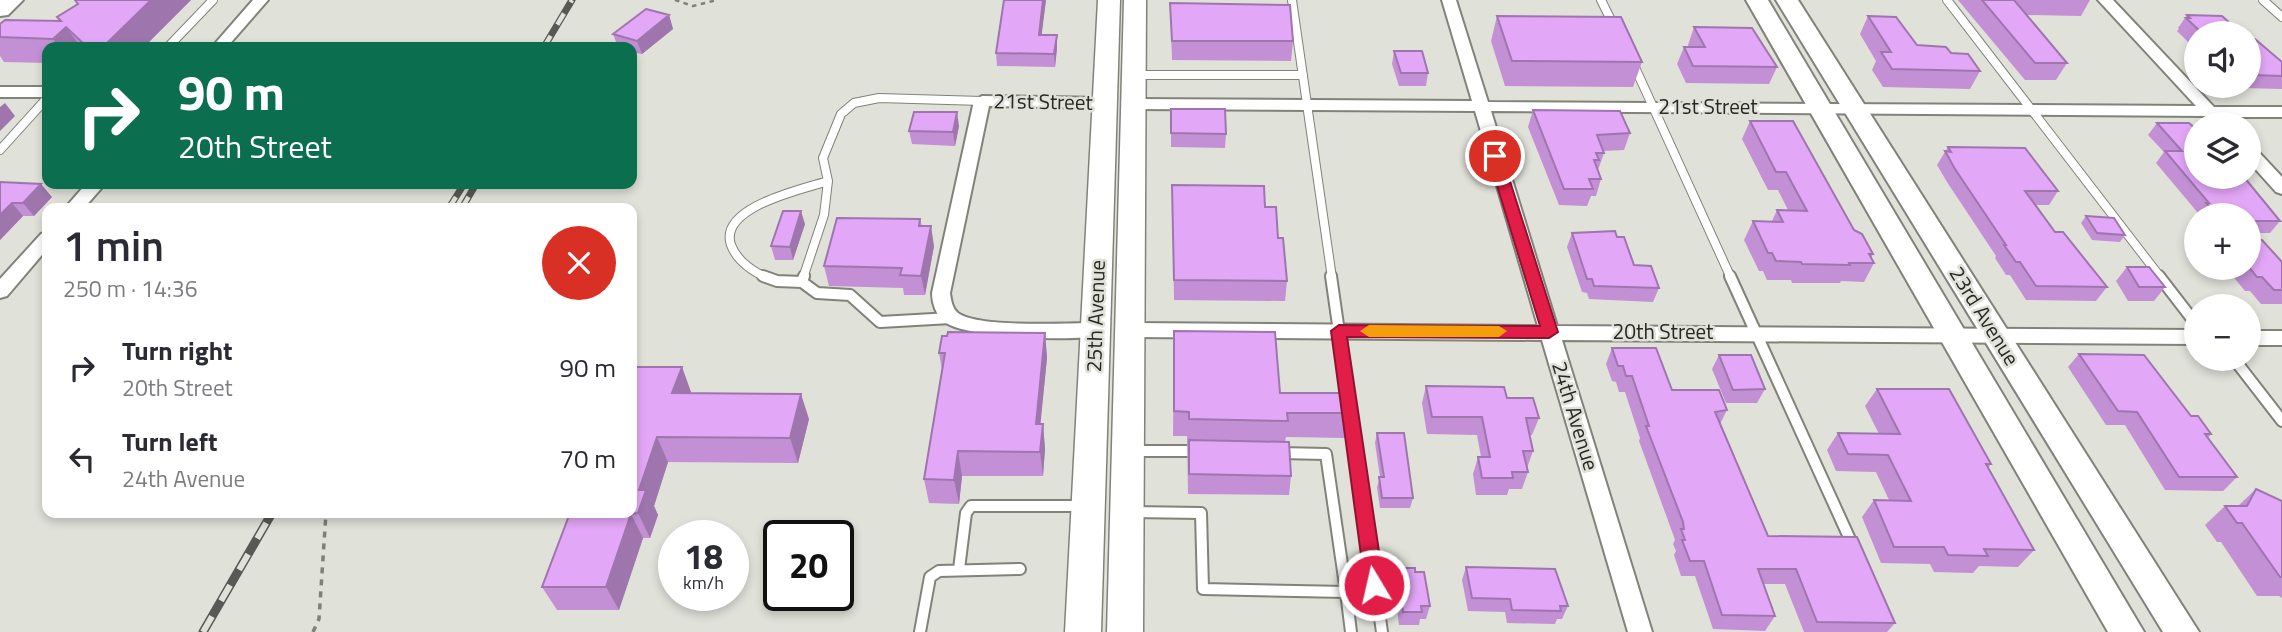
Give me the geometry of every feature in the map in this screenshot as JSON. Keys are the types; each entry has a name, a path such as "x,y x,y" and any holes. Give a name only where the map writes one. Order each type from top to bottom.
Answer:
{"main road":[{"name":"25th Avenue","path":"1109,0 1124,94 1130,330 1125,632"},
{"name":"25th Avenue","path":"1083,632 1095,330 1135,0"}],"street":[{"path":"0,10 12,0"},
{"path":"223,42 261,0"},
{"name":"24th Avenue","path":"1449,0 1640,632"},
{"name":"23rd Avenue","path":"1757,0 2127,632"},
{"name":"23rd Avenue","path":"1787,0 2182,632"},
{"path":"2105,0 2210,111"},
{"path":"0,92 42,92"},
{"name":"21st Street","path":"982,101 1124,94 1308,105 2282,112"},
{"path":"982,101 941,293 942,303 951,318 971,327 1095,330"},
{"path":"2261,165 2282,188"},
{"path":"79,203 91,189"},
{"path":"0,291 42,245"},
{"name":"20th Street","path":"1130,330 2184,337"},
{"path":"2261,338 2282,338"}],"lane":[{"path":"173,42 214,0"},
{"path":"1293,0 1382,632"},
{"path":"1601,0 1619,36"},
{"path":"1947,0 2184,309"},
{"path":"2263,0 2282,17"},
{"path":"1625,47 1758,333 1855,552"},
{"path":"1124,94 1303,75"},
{"path":"802,282 824,215 828,181 823,159 841,114 853,103 878,98 982,101"},
{"path":"0,150 42,104"},
{"path":"828,181 744,212 732,223 729,233 730,248 735,256 769,279 802,282 817,293 850,295 880,322 951,318"},
{"path":"2243,371 2282,421"},
{"path":"1128,451 1208,452"},
{"path":"1261,453 1326,454 1351,632"},
{"path":"959,569 966,513 971,506 1088,506"},
{"path":"1127,512 1201,513 1203,589 1346,592"},
{"path":"920,632 930,577 939,571 1020,569"}],"path":[{"path":"676,0 693,6 717,0"},
{"path":"313,632 319,619 326,518"}],"building":[{"path":"75,0 151,0 108,42 82,42 66,27 53,39 0,37 0,24 5,20 61,21 57,17 78,4"},
{"path":"1004,0 1043,0 1039,35 1057,35 1054,54 996,53"},
{"path":"1982,0 2014,0 2067,63 2035,63"},
{"path":"1170,3 1290,5 1293,41 1172,41"},
{"path":"646,9 669,15 637,41 613,34"},
{"path":"2187,15 2222,16 2228,21 2189,21 2186,18 2190,18"},
{"path":"1497,16 1621,17 1642,62 1512,61"},
{"path":"1868,16 1896,17 1917,45 1946,47 1951,53 1968,54 1980,71 1892,69 1881,52 1891,52"},
{"path":"1694,27 1752,28 1777,67 1693,66 1684,47 1705,47"},
{"path":"2261,44 2282,62 2282,76 2261,75"},
{"path":"1394,51 1422,51 1428,73 1401,73"},
{"path":"1171,109 1225,109 1226,134 1171,133"},
{"path":"1533,110 1620,111 1630,133 1597,135 1604,153 1596,153 1599,160 1594,160 1601,179 1589,179 1593,189 1564,189"},
{"path":"914,112 957,112 953,132 909,131"},
{"path":"1750,121 1793,121 1854,230 1862,234 1873,254 1869,254 1874,263 1802,264 1776,261 1772,253 1768,253 1753,221 1783,222 1777,210 1807,211 1786,172 1776,172"},
{"path":"2157,123 2184,123 2184,173 2165,151 2182,151"},
{"path":"1948,147 2025,148 2058,191 2025,191 2055,232 2063,232 2107,287 2036,286 2020,262 2016,262 2004,245 1955,169 1945,151 1951,152"},
{"path":"0,182 41,184 23,203 12,203 0,215"},
{"path":"1172,185 1264,186 1265,207 1276,207 1278,238 1283,238 1287,281 1174,280"},
{"path":"2197,189 2254,189 2280,221 2261,221 2261,203 2209,203"},
{"path":"783,211 801,211 790,247 771,246"},
{"path":"2086,216 2114,218 2125,235 2097,233"},
{"path":"837,218 920,219 919,226 931,226 921,276 900,275 902,268 824,266"},
{"path":"1615,231 1617,237 1624,237 1634,265 1651,266 1659,288 1594,286 1592,279 1587,279 1572,233"},
{"path":"2261,240 2282,262 2282,290 2274,290 2262,277"},
{"path":"2127,267 2149,267 2165,287 2139,287"},
{"path":"1174,331 1275,332 1280,393 1348,393 1351,413 1287,413 1288,421 1189,419 1189,412 1174,411"},
{"path":"948,332 1045,333 1036,424 1043,424 1040,452 958,451 954,480 924,479 945,353 939,353 942,336 947,336"},
{"path":"1612,348 1656,348 1672,390 1719,390 1727,410 1715,412 1768,536 1857,537 1895,623 1817,622 1796,569 1758,569 1775,616 1722,615 1704,561 1690,561 1682,540 1685,540 1681,529 1684,529 1683,522 1646,426 1649,426 1632,376 1626,376 1623,366 1618,366"},
{"path":"2079,354 2144,355 2191,416 2198,416 2211,434 2205,434 2237,477 2179,477 2137,412 2118,411"},
{"path":"1719,355 1751,355 1765,389 1733,390"},
{"path":"637,367 682,367 672,393 801,394 790,438 657,437 639,490 646,490 638,513"},
{"path":"1426,386 1504,387 1507,398 1533,398 1539,418 1526,418 1533,451 1523,451 1528,472 1512,472 1513,478 1482,478 1478,457 1490,457 1482,417 1432,417"},
{"path":"1877,389 1949,389 1991,464 1986,464 2034,550 1984,549 1988,556 1948,555 1944,547 1894,547 1874,500 1911,501 1888,455 1848,454 1838,433 1900,434"},
{"path":"1377,433 1404,433 1413,498 1382,498 1379,477 1384,477"},
{"path":"1189,440 1289,442 1291,476 1189,474"},
{"path":"2256,489 2282,501 2282,577 2242,523 2237,523 2225,506 2247,506"},
{"path":"568,518 630,518 606,587 542,587"},
{"path":"1466,567 1555,569 1568,606 1560,606 1561,611 1512,610 1510,599 1472,598"},
{"path":"1397,568 1415,568 1415,572 1424,572 1430,606 1421,606 1422,612 1403,612"}],"railway":[{"path":"547,42 572,0"},
{"path":"452,203 461,189"},
{"path":"465,203 473,189"},
{"path":"203,632 269,518"}],"slow traffic":[{"path":"1369,331 1499,331"}],"route":[{"path":"1374,585 1339,331 1549,332 1495,156"}]}
